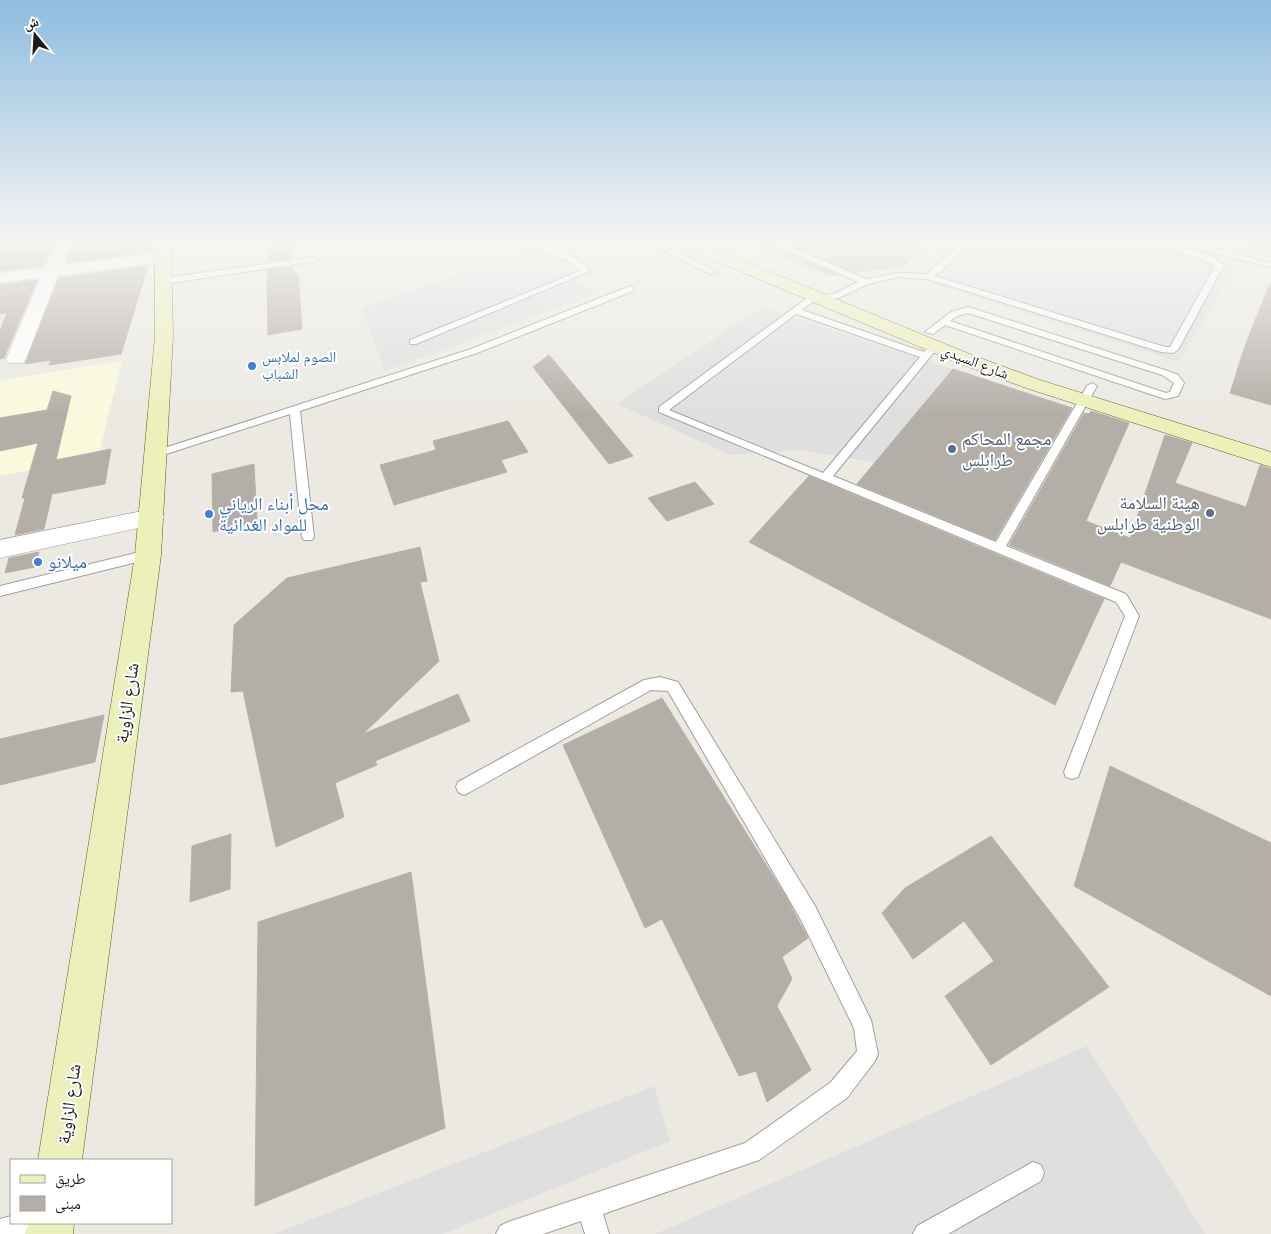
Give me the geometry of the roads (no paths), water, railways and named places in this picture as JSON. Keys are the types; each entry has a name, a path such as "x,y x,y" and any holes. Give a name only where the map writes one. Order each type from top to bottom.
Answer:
{"main road":[{"name":"شارع الزاوية","path":"60,1159 148,555 164,336 164,301"},
{"name":"شارع السيدي","path":"821,301 934,339"},
{"name":"شارع السيدي","path":"846,301 1033,384 1088,393 1237,441 1271,460"},
{"name":"شارع السيدي","path":"1237,441 1271,444"}],"street":[{"path":"16,359 39,301"},
{"path":"0,549 152,517"}],"lane":[{"path":"413,342 514,301"},
{"path":"156,454 474,352 603,301"},
{"path":"809,301 663,409 664,412 1121,598 1132,616 1072,772"},
{"path":"1007,301 1169,350 1173,350 1178,343 1201,301"},
{"path":"795,311 934,339 1165,396 1174,394 1179,383 1174,377 1165,373 968,310 954,314 934,339 826,478"},
{"path":"999,548 1088,393"},
{"path":"295,409 308,537"},
{"path":"0,591 148,555"},
{"path":"464,788 649,684 660,683 673,686 808,913 864,1027 868,1054 839,1090 751,1152 508,1234"},
{"path":"925,1234 1033,1173"},
{"path":"589,1207 597,1234"},
{"path":"0,1231 23,1224"}],"place":[{"name":"الصوم لملابس الشباب","path":"252,366"},
{"name":"مجمع المحاكم طرابلس","path":"952,449"},
{"name":"هيئة السلامة الوطنية طرابلس","path":"1210,513"},
{"name":"محل أبناء الرياني للمواد الغدائية","path":"209,514"},
{"name":"ميلانو","path":"38,562"}]}
